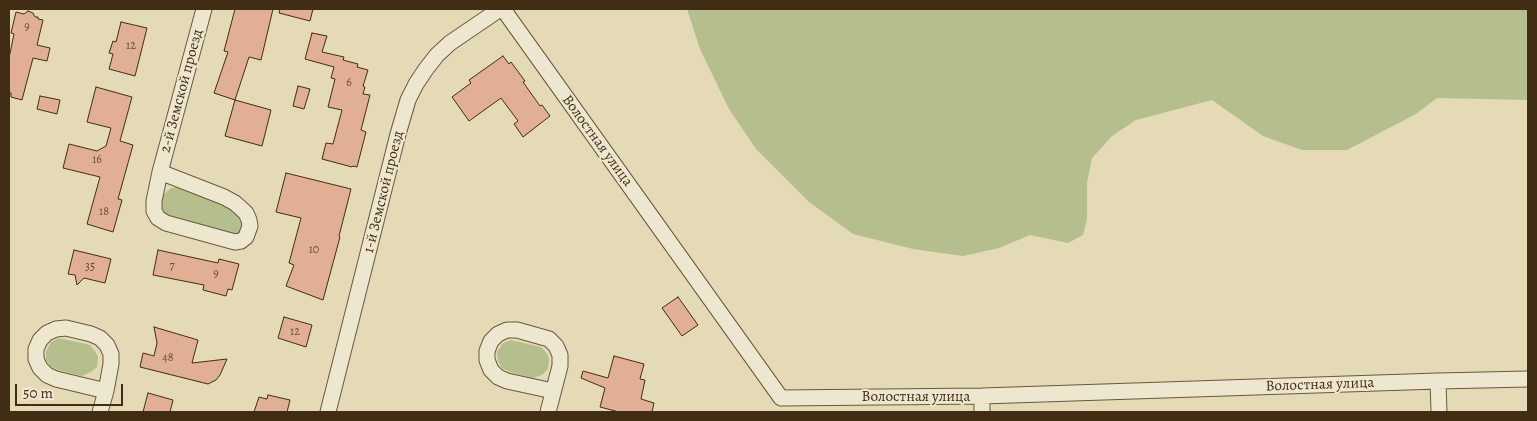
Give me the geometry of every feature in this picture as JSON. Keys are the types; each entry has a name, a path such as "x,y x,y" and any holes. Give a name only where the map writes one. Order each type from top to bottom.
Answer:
{"street":[{"name":"2-й Земской проезд","path":"160,172 235,203 246,213 249,220 250,226 246,237 235,242 166,223 158,218 154,211 160,172 204,9"},
{"name":"Волостная улица","path":"501,9 779,405 982,396 1528,379"},
{"name":"1-й Земской проезд","path":"328,412 408,100 416,84 437,55 450,43 501,9"},
{"path":"100,412 106,391 111,364 111,354 107,345 100,338 91,334 66,328 56,328 47,332 40,340 36,349 36,359 40,368 47,375 56,379 106,391"},
{"path":"548,412 560,366 560,355 556,346 549,339 517,330 507,330 498,334 491,341 487,350 487,360 491,370 498,377 507,381 553,390"},
{"path":"1438,381 1439,412"},
{"path":"982,396 982,412"}],"green space":[{"path":"687,9 1528,9 1528,100 1437,98 1416,114 1347,150 1302,150 1263,136 1212,100 1136,120 1112,136 1092,158 1087,183 1087,219 1083,235 1068,243 1030,235 999,248 963,256 913,249 853,234 809,202 756,149 729,109 700,49"},
{"path":"178,187 230,208 239,216 242,226 241,231 234,236 168,219 161,209 162,196 171,188"},
{"path":"59,338 90,345 98,357 97,367 82,376 51,367 46,360 46,351 51,342"},
{"path":"511,340 541,347 547,353 549,359 548,369 542,375 533,378 512,373 502,368 498,361 497,352 503,343"}],"building":[{"path":"235,9 273,9 261,60 249,57 235,100 214,93 228,52 224,51"},
{"path":"280,9 313,9 310,21 279,13"},
{"path":"28,11 33,13 35,17 38,17 38,19 43,20 37,45 50,48 47,61 33,58 22,100 11,97 11,93 9,93 9,58 14,34 11,33 16,12 24,14"},
{"path":"121,22 147,28 135,76 109,69 113,54 109,53 113,41 116,42"},
{"path":"312,33 327,36 322,52 344,57 343,60 358,64 357,67 368,70 363,86 365,87 363,94 370,95 361,130 366,132 357,167 322,159 326,143 333,144 342,110 328,107 335,79 331,78 334,67 305,59"},
{"path":"503,56 509,64 511,62 540,106 542,105 550,116 523,137 514,124 518,121 501,98 469,121 452,97 471,83 469,80"},
{"path":"298,86 310,89 304,109 293,106"},
{"path":"96,87 132,97 120,141 133,145 118,199 122,200 113,232 87,224 100,177 63,168 69,144 97,151 106,146 111,128 87,122"},
{"path":"40,96 60,100 57,114 37,109"},
{"path":"235,100 271,110 262,146 225,136"},
{"path":"286,173 351,189 323,300 286,286 294,265 289,263 301,218 276,212"},
{"path":"74,250 111,259 105,283 84,278 77,285 75,275 68,274"},
{"path":"158,250 218,263 219,259 239,264 232,290 228,289 226,296 203,290 204,285 153,275"},
{"path":"678,297 698,325 682,336 662,308"},
{"path":"284,317 312,325 306,347 278,338"},
{"path":"154,327 198,340 192,363 227,359 220,375 216,380 208,384 140,367 143,353 154,356 157,343"},
{"path":"614,356 644,364 640,379 645,380 641,399 654,403 652,412 619,412 600,407 605,388 581,378 583,371 608,378"},
{"path":"148,393 173,400 170,412 143,412"},
{"path":"268,395 290,400 287,412 254,412 259,397 267,399"}]}
